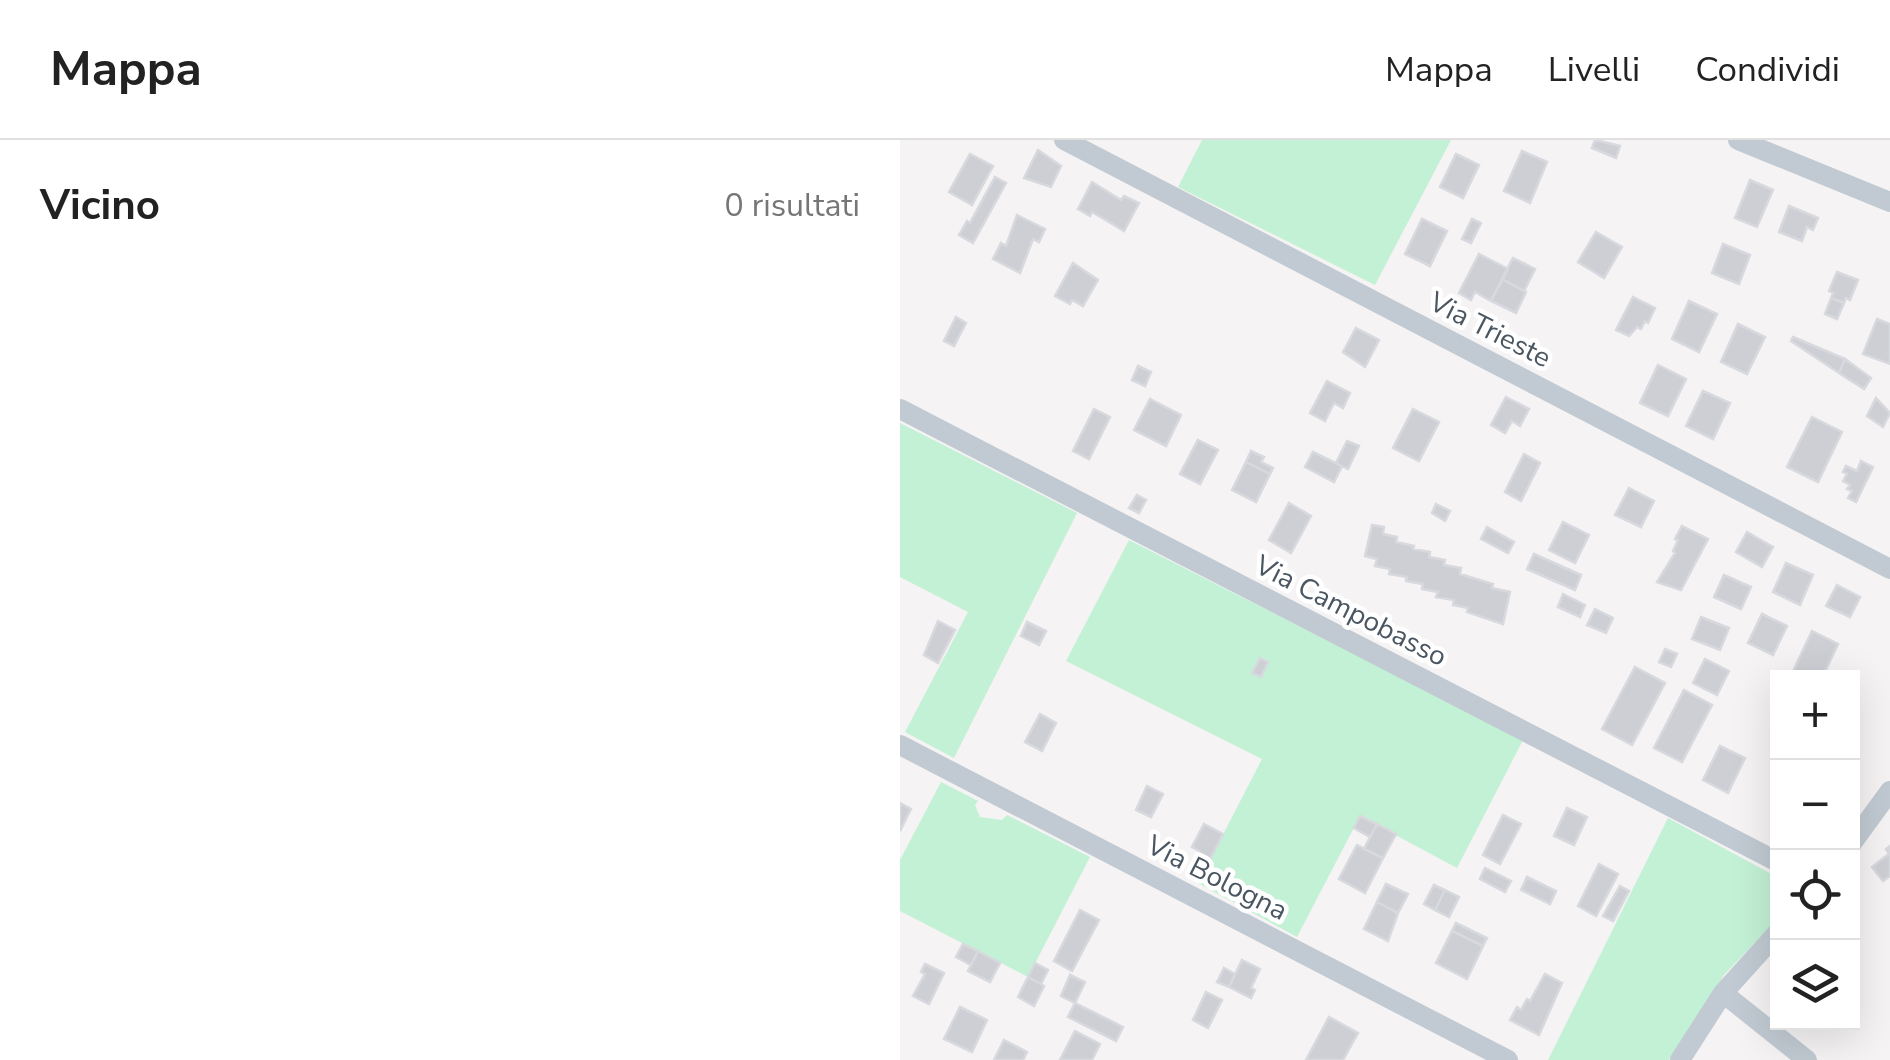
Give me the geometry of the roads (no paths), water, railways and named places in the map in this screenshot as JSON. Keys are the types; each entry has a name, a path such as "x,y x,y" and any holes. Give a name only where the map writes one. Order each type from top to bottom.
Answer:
{"street":[{"name":"Via Trieste","path":"1064,140 1890,570"},
{"path":"1744,141 1890,202"},
{"name":"Via Campobasso","path":"900,409 1770,858"},
{"name":"Via Bologna","path":"900,745 1508,1060"},
{"path":"1860,832 1890,791"},
{"path":"1680,1060 1723,993 1771,940"},
{"path":"1723,993 1807,1060"}]}
